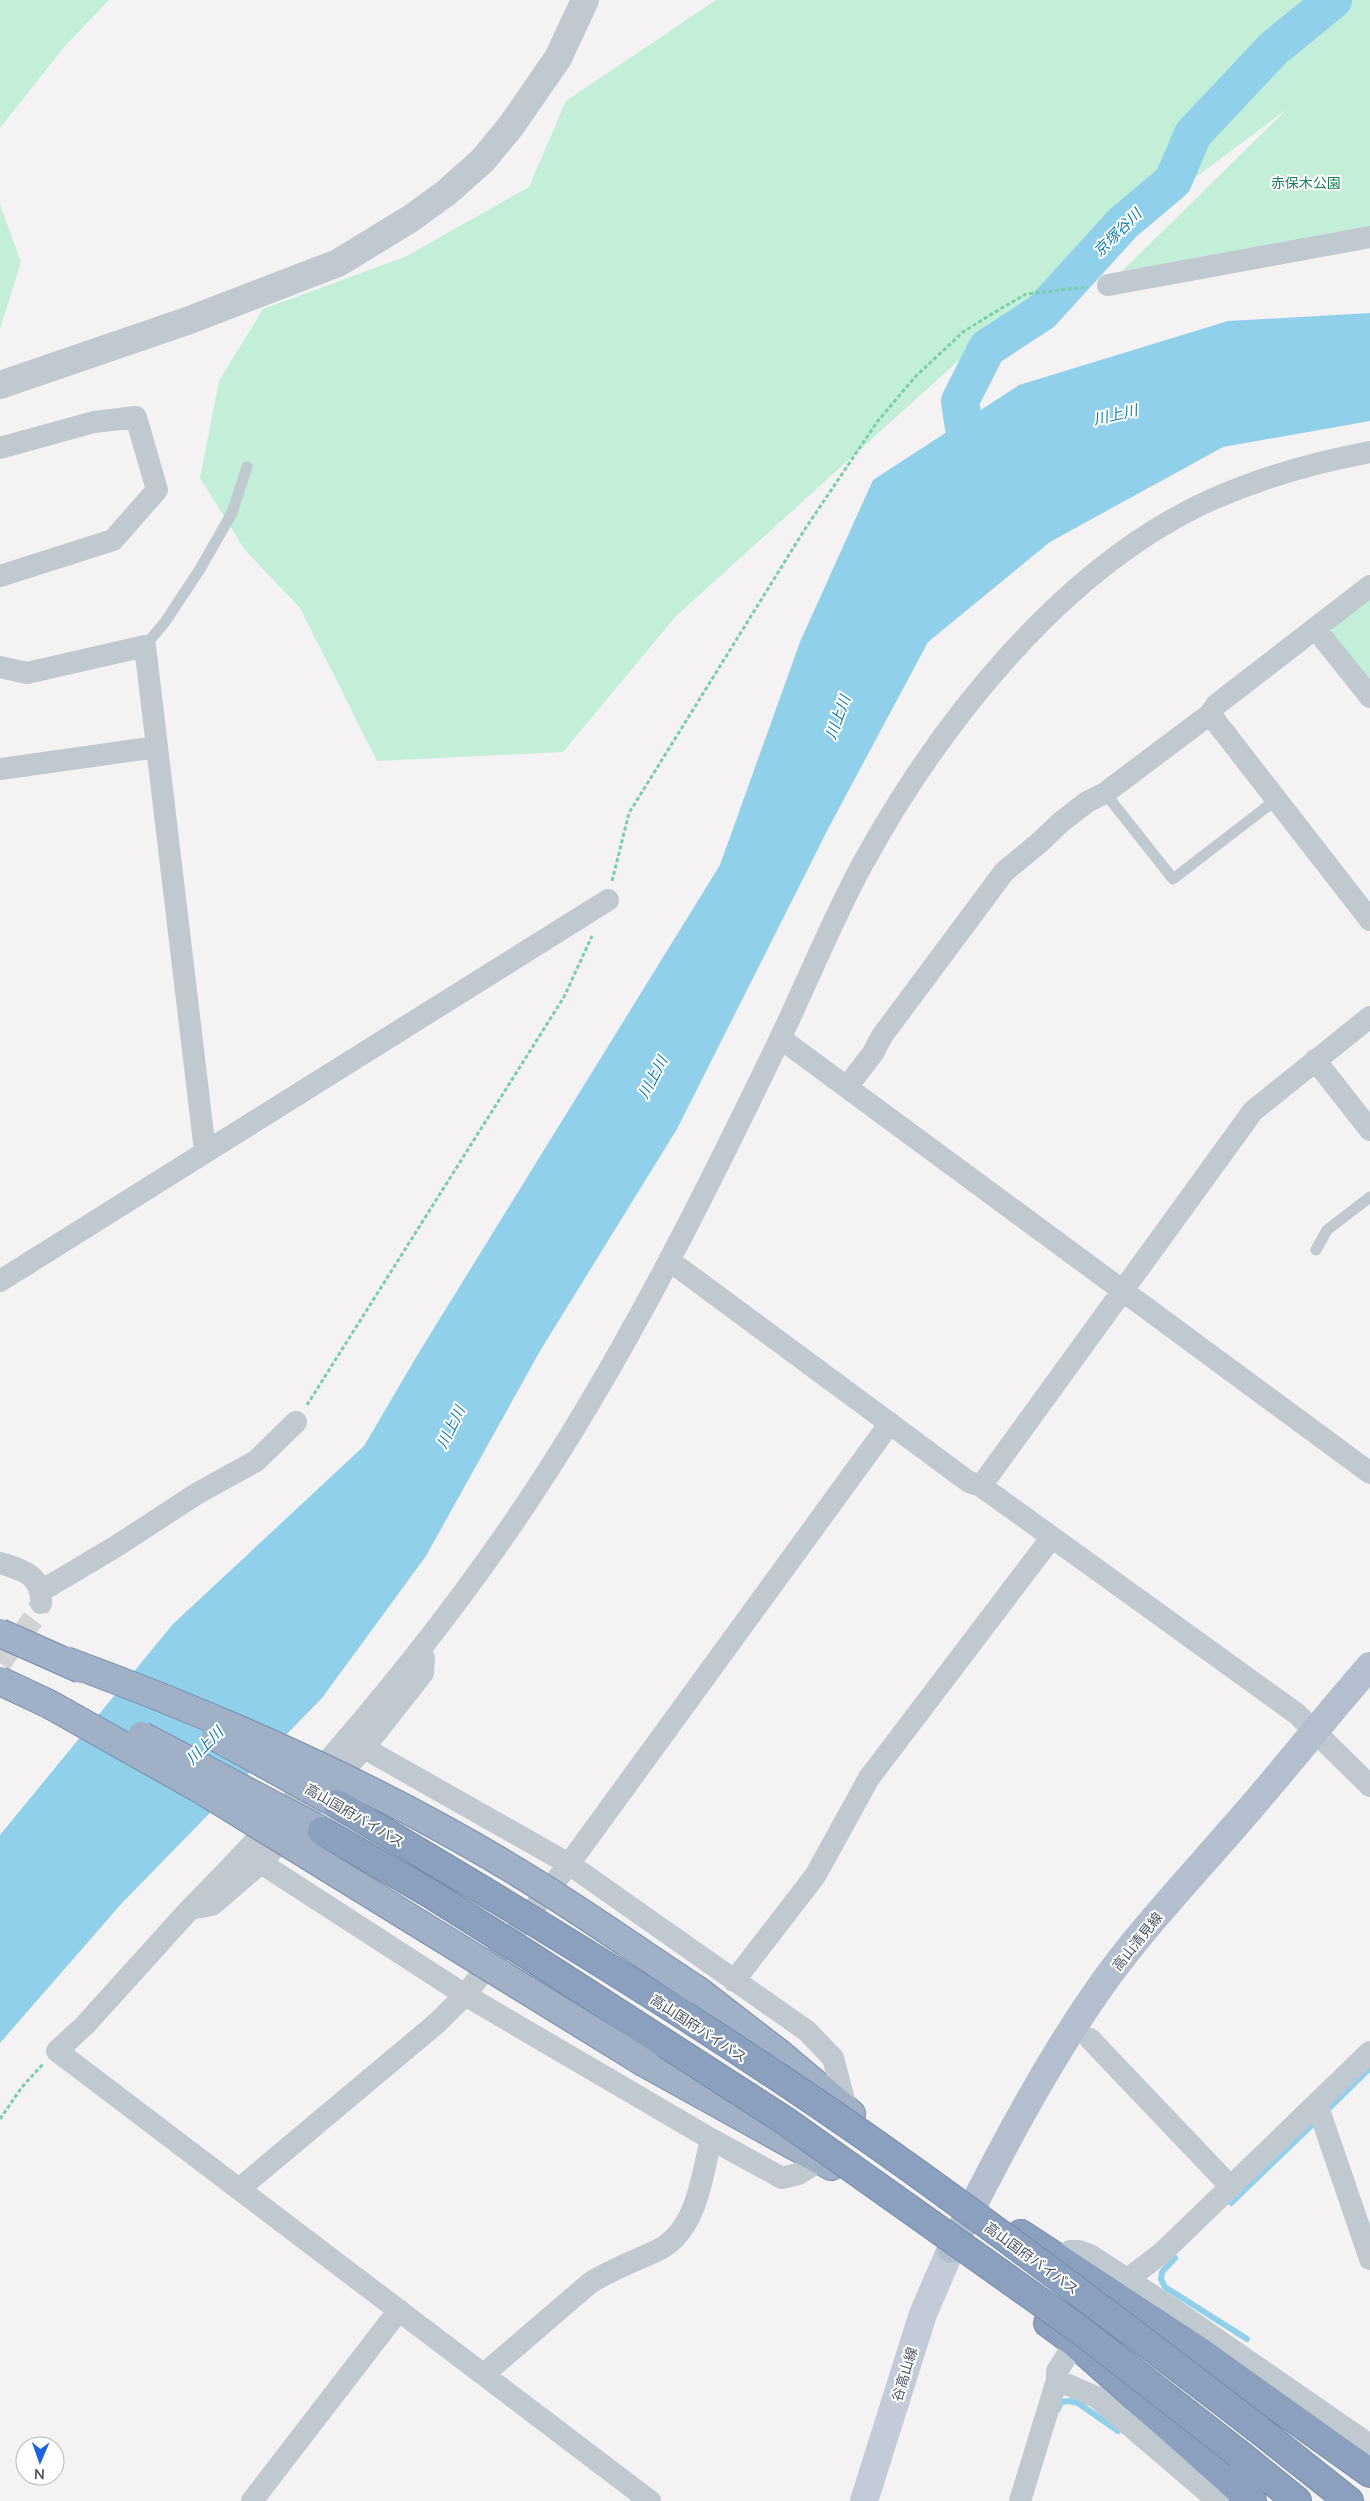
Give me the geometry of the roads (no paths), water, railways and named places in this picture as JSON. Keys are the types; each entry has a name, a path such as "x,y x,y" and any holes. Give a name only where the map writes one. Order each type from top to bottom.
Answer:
{"highway":[{"name":"高山国府バイパス","path":"0,1633 66,1661 242,1751 337,1804 531,1920 802,2094 883,2150 1107,2313 1349,2501"},
{"path":"66,1661 251,1734 353,1782 514,1870 697,1990 780,2054 847,2111 974,2203 1199,2351 1370,2473"},
{"path":"0,1668 127,1728 322,1831 431,1894 528,1955 792,2125 1080,2330 1240,2454 1296,2501"},
{"path":"0,1680 66,1714 202,1790 645,2063 821,2160 951,2249 1075,2343 1252,2501"}],"main road":[{"name":"高山清見線","path":"951,2249 1029,2100 1097,1992 1149,1925 1252,1807 1314,1730 1370,1666"},
{"name":"谷高山線","path":"864,2501 923,2314 951,2249"}],"street":[{"path":"0,385 187,321 338,263 410,219 446,193 483,160 511,126 558,58 584,0"},
{"path":"1108,285 1370,236"},
{"path":"0,448 94,422 136,417 157,490 114,540 0,576"},
{"path":"650,2501 57,2050 85,2025 190,1909 245,1854 357,1729 422,1650 530,1499 584,1412 670,1261 863,864 904,797 962,714 1003,663 1037,626 1075,591 1132,547 1170,522 1212,500 1302,467 1370,452"},
{"path":"847,1088 873,1053 882,1036 905,1004 941,959 1004,872 1061,822 1087,802 1105,793 1210,714 1216,705 1370,586"},
{"path":"1315,628 1370,697"},
{"path":"0,667 27,672 144,646 206,1151"},
{"path":"1210,714 1370,920"},
{"path":"0,769 157,748"},
{"path":"0,1281 608,900"},
{"path":"981,1486 1253,1111 1370,1017"},
{"path":"780,1038 1370,1473"},
{"path":"1315,1060 1370,1130"},
{"path":"670,1261 969,1482 981,1486 1297,1714 1370,1786"},
{"path":"0,1563 34,1577 41,1597 198,1493 256,1461 296,1422"},
{"path":"239,2189 437,2023 465,1995 569,1864 890,1423"},
{"path":"734,1981 815,1876 869,1778 1052,1537"},
{"path":"190,1909 212,1905 261,1863 364,1748 423,1673 425,1662 422,1650"},
{"path":"364,1748 569,1864 807,2031 833,2058 847,2111"},
{"path":"261,1863 465,1995 711,2139 782,2178 798,2174 821,2160"},
{"path":"1090,2039 1230,2186"},
{"path":"1128,2280 1163,2252 1230,2186 1320,2112 1370,2052"},
{"path":"1320,2112 1370,2259"},
{"path":"484,2374 590,2283 608,2271 660,2249 677,2233 691,2213 711,2139"},
{"path":"1062,2261 1070,2251 1079,2251 1090,2255 1370,2446"},
{"path":"252,2501 399,2310"},
{"path":"1020,2501 1058,2380 1057,2371 1075,2343"},
{"path":"1058,2380 1096,2396 1218,2501"}],"lane":[{"path":"144,646 165,622 228,521 247,467"},
{"path":"1105,793 1173,880 1277,799"},
{"path":"1316,1250 1327,1230 1370,1197"}],"water":[{"name":"川上川","path":"1370,313 1370,421 1223,447 1050,542 928,642 828,829 677,1129 540,1351 426,1556 322,1698 122,1903 0,2043 0,1835 173,1624 364,1446 418,1354 720,865 800,642 873,480 1019,385 1228,321"}],"waterway":[{"name":"京塚谷川","path":"962,472 966,442 960,401 987,348 1042,312 1123,223 1173,181 1193,134 1274,48 1333,0"},
{"path":"1324,2113 1370,2068"},
{"path":"1231,2203 1317,2120"},
{"path":"1175,2258 1162,2272 1161,2279 1165,2287 1247,2339"},
{"path":"1058,2409 1061,2402 1070,2401 1078,2403 1118,2431"}],"tunnel":[{"path":"0,1663 34,1618 41,1603"}],"park label":[{"name":"赤保木公園","path":"1306,182"}]}
